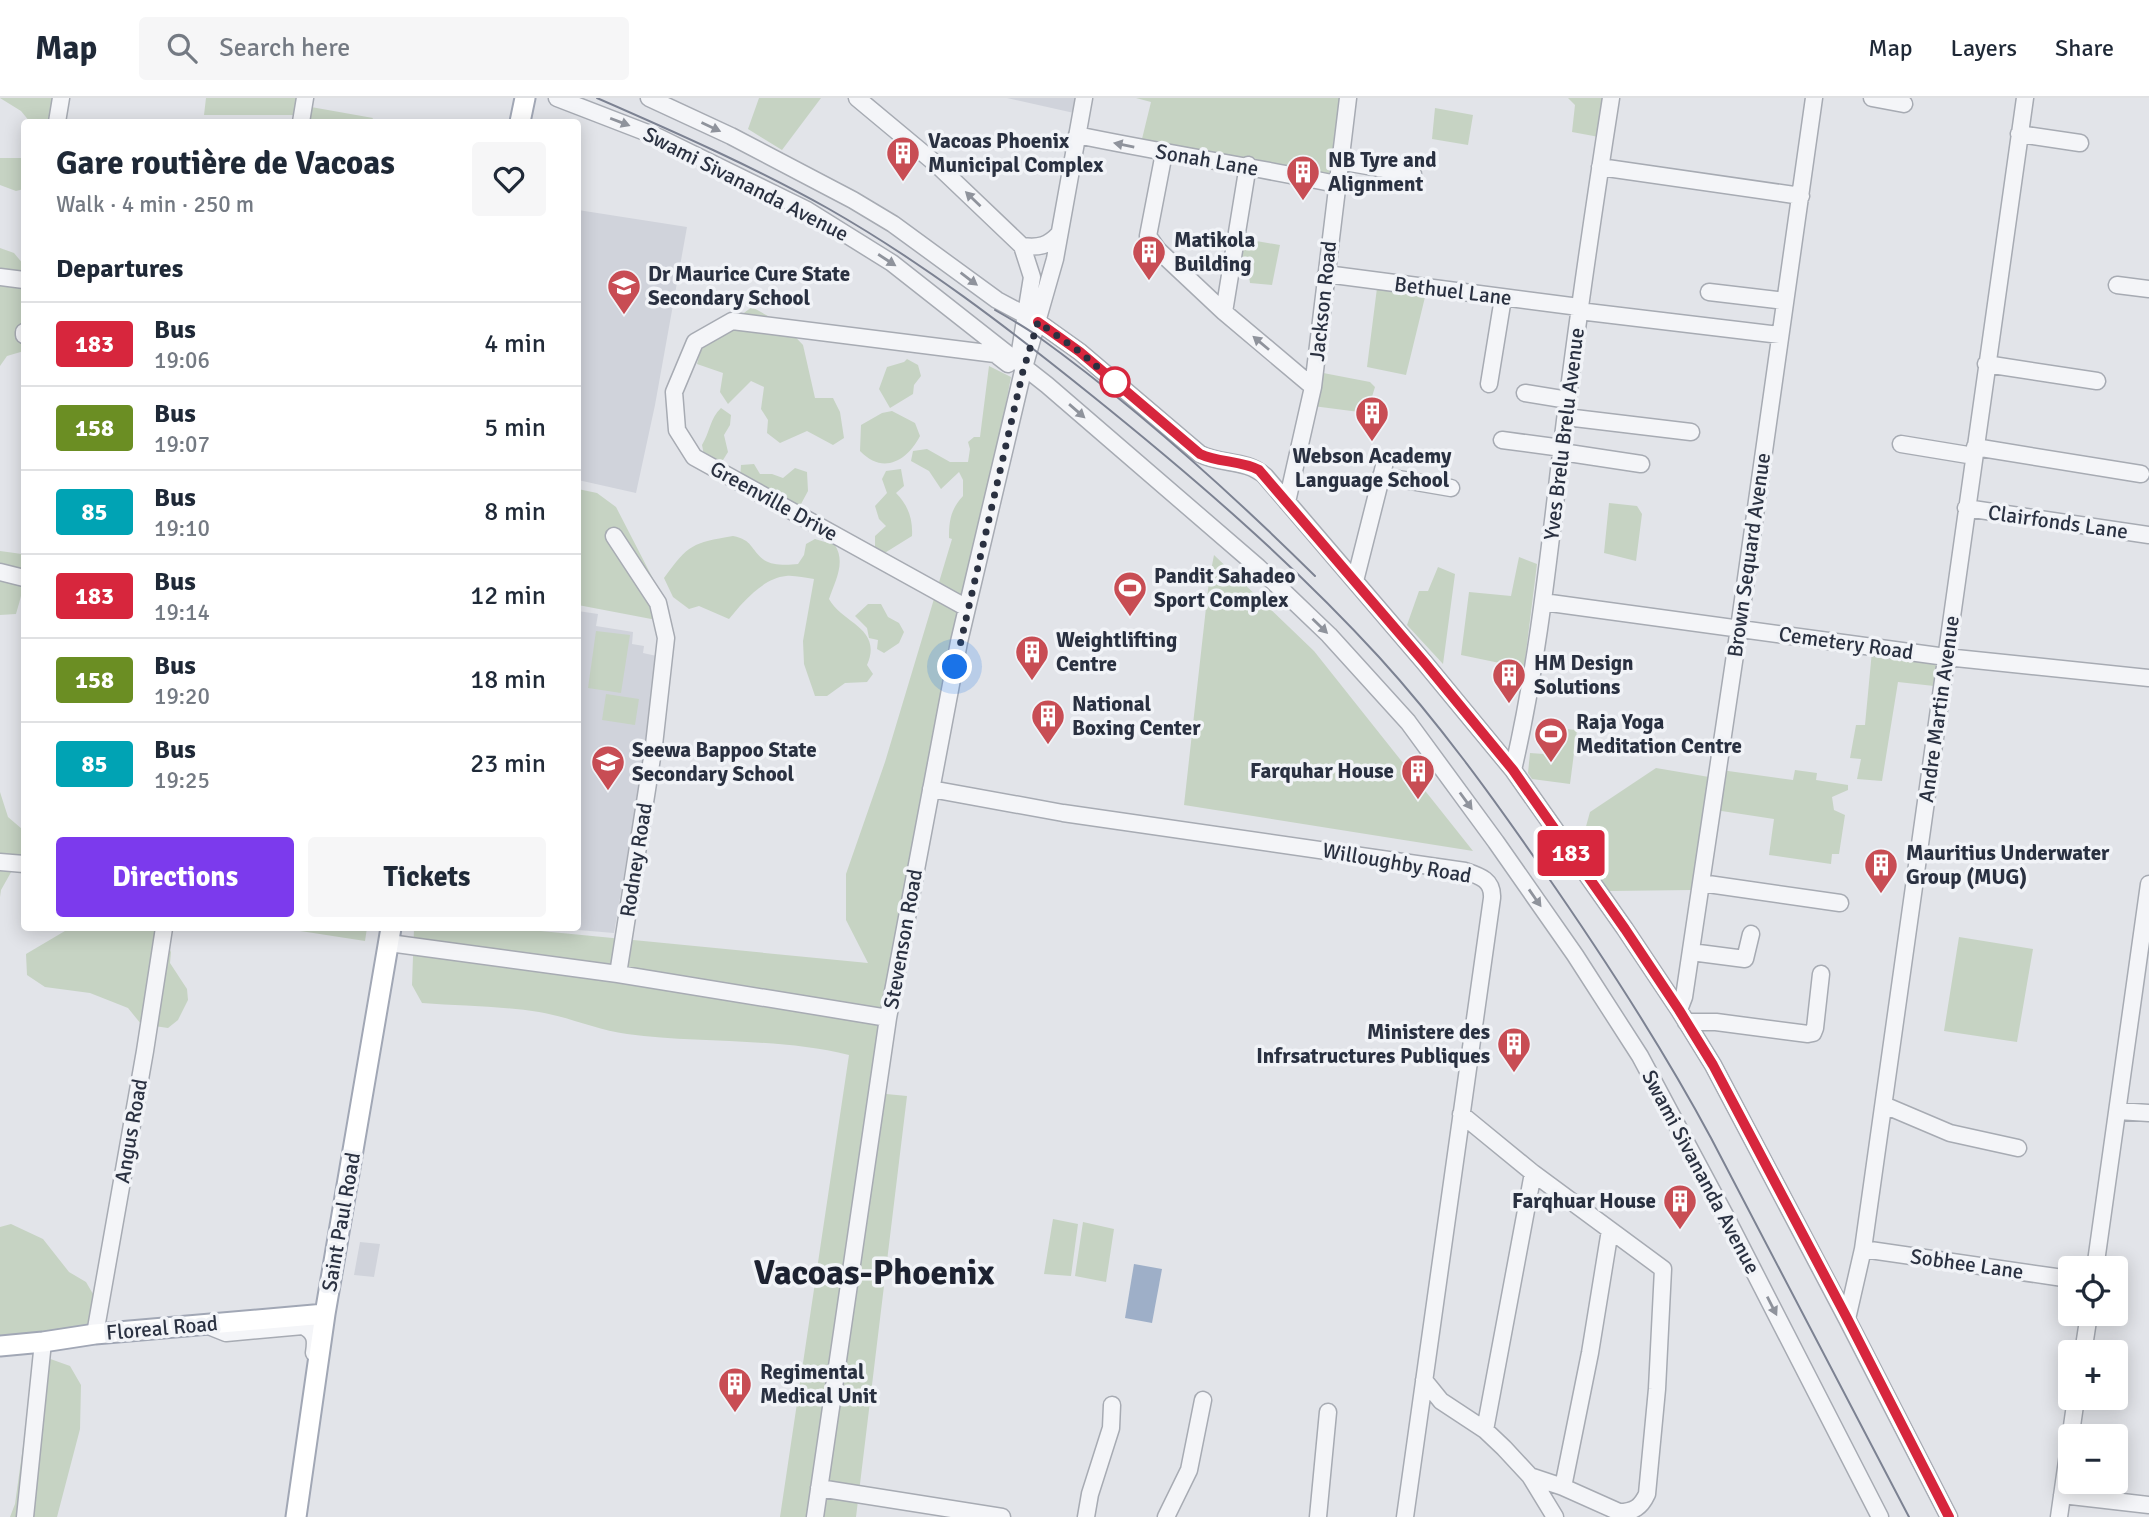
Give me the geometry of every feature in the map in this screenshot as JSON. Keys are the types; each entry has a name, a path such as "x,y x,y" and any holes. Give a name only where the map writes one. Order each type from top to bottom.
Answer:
{"main road":[{"name":"Saint Paul Road","path":"296,1517 325,1314 390,935"},
{"name":"Floreal Road","path":"0,1346 95,1334 325,1314"}],"street":[{"path":"58,119 61,98"},
{"path":"302,119 305,98"},
{"name":"Swami Sivananda Avenue","path":"556,98 658,137 807,210 892,263 1022,368 1258,567 1329,635 1408,722 1575,955 1640,1056 1880,1517"},
{"name":"Swami Sivananda Avenue","path":"649,98 731,136 893,223 997,300 1032,319 1080,352 1200,454 1259,470 1513,770 1625,929 1713,1065 1949,1517"},
{"path":"857,98 935,163 1022,246 1032,277 1032,319"},
{"path":"879,116 881,98"},
{"path":"1032,319 1055,259 1084,98"},
{"name":"Jackson Road","path":"1287,502 1313,387 1348,98"},
{"name":"Yves Brelu Brelu Avenue","path":"1513,770 1543,602 1579,309 1611,98"},
{"name":"Brown Sequard Avenue","path":"1682,1016 1814,98"},
{"path":"1872,98 1904,104"},
{"name":"Andre Martin Avenue","path":"1847,1318 1863,1249 2025,98"},
{"path":"2019,134 2080,143"},
{"name":"Sonah Lane","path":"1077,135 1336,184"},
{"path":"1164,153 1149,236 1158,250 1224,312 1313,387"},
{"path":"1339,161 1413,174"},
{"path":"1224,312 1248,166"},
{"path":"1600,167 1801,196"},
{"path":"1022,246 1046,245 1059,234"},
{"name":"Bethuel Lane","path":"1326,274 1780,335"},
{"path":"0,278 21,280"},
{"path":"2117,285 2149,289"},
{"path":"997,300 1010,300 1021,296 1031,286"},
{"path":"1709,292 1785,301"},
{"path":"1489,384 1503,298"},
{"name":"Stevenson Road","path":"815,1517 888,1018 967,608 1032,319"},
{"name":"Greenville Drive","path":"967,608 694,457 677,430 674,392 695,342 732,321 995,354 1022,368"},
{"path":"1986,365 2097,382"},
{"path":"1525,393 1567,408 1691,432"},
{"path":"1502,440 1641,464"},
{"path":"1900,444 2141,474"},
{"path":"1355,581 1383,469 1451,488"},
{"name":"Clairfonds Lane","path":"1966,508 2149,535"},
{"name":"Rodney Road","path":"614,536 658,603 666,638 654,745 618,974"},
{"path":"0,572 21,577"},
{"name":"Cemetery Road","path":"1543,602 1946,657 2149,678"},
{"name":"Willoughby Road","path":"931,789 1063,813 1465,871 1480,876 1489,883 1492,898 1405,1517"},
{"path":"0,862 21,864"},
{"path":"1701,883 1840,904"},
{"path":"2097,1256 2149,884"},
{"name":"Angus Road","path":"95,1334 164,931"},
{"path":"1691,952 1745,959 1751,934"},
{"path":"390,935 888,1018"},
{"path":"1682,1016 1813,1033 1821,974"},
{"path":"1884,1105 1950,1133 2018,1148"},
{"path":"2118,1111 2149,1113"},
{"path":"1461,1114 1533,1173 1663,1269 1657,1389 1647,1494 1638,1508 1619,1512 1563,1487 1530,1476"},
{"path":"1485,1430 1533,1173"},
{"path":"1563,1487 1590,1353 1610,1230"},
{"name":"Sobhee Lane","path":"1863,1249 2058,1277"},
{"path":"204,1324 226,1332 297,1325 310,1330 316,1343 308,1392 312,1407"},
{"path":"25,1517 43,1342"},
{"path":"1423,1380 1441,1401 1485,1430 1530,1476 1555,1517"},
{"path":"1166,1517 1189,1470 1203,1400"},
{"path":"1086,1517 1090,1494 1111,1428 1112,1405"},
{"path":"1420,1414 1429,1408 1441,1407 1464,1415"},
{"path":"2059,1517 2074,1410"},
{"path":"1318,1517 1328,1412"},
{"path":"819,1488 1002,1517"},
{"path":"2062,1495 2149,1505"}],"shaded area":[{"path":"1007,98 1078,98 1074,113"},
{"name":"Dr Maurice Cure State Secondary School","path":"581,210 687,227 636,493 581,481"},
{"name":"Seewa Bappoo State Secondary School","path":"581,611 598,614 596,626 633,632 632,644 644,646 643,653 661,657 614,933 581,930"},
{"path":"360,1242 380,1244 374,1277 354,1275"}],"green space":[{"path":"0,98 55,98 52,119 28,119 21,111"},
{"path":"206,98 299,98 296,115 204,115"},
{"path":"759,98 821,98 782,150 748,129"},
{"path":"1136,98 1340,98 1329,175 1141,143 1151,102"},
{"path":"1568,98 1605,98 1599,137 1572,132 1575,105"},
{"path":"311,107 373,118 372,119 309,119"},
{"path":"1435,108 1473,115 1468,145 1432,139"},
{"path":"0,158 21,158 21,190 16,191 0,185"},
{"path":"1239,238 1280,245 1272,285 1250,283 1249,277 1236,272"},
{"path":"0,248 14,253 21,261 21,352 7,356 0,366"},
{"path":"1377,288 1426,293 1406,375 1367,367"},
{"path":"752,307 784,325 803,345 815,398 833,398 840,412 844,438 833,445 807,431 780,443 767,433 768,420 761,409 764,387 751,381 728,404 720,392 723,373 697,364 703,340"},
{"path":"907,359 918,365 921,376 914,385 913,394 890,408 879,389 887,367"},
{"path":"989,366 1011,377 967,608 923,787 889,967 880,1082 876,1093 907,1096 856,1517 780,1517 849,1055 766,1043 627,1034 539,1012 422,1003 412,985 414,931 541,931 868,963 846,920 846,874 885,762 952,539 949,538 952,515 963,496 963,480 959,472 941,489 929,471 911,461 913,451 927,449 950,462 968,462 968,442 974,437 980,437"},
{"path":"1318,372 1370,382 1375,387 1367,413 1313,406"},
{"path":"721,408 731,415 730,425 724,435 728,452 723,460 705,460 702,445"},
{"path":"892,411 915,423 920,436 901,458 894,462 877,462 860,451 861,425 882,413"},
{"path":"754,464 760,474 783,478 795,468 807,472 808,491 801,504 785,505 782,495 767,494 740,480 741,465"},
{"path":"901,469 904,486 896,493 909,513 912,536 883,554 875,548 875,536 886,526 879,519 875,506 887,493 882,479 886,471"},
{"path":"581,490 597,493 616,507 665,602 667,622 581,606"},
{"path":"1609,503 1637,506 1642,514 1636,561 1604,553"},
{"path":"733,536 748,542 764,560 781,565 798,564 804,555 806,544 815,539 835,545 840,565 829,599 866,634 871,653 867,665 873,674 867,682 845,683 827,696 815,696 804,664 803,641 814,579 789,576 769,581 754,592 729,619 699,606 689,609 673,597 664,578 680,558 700,543"},
{"path":"0,551 21,554 21,594 16,614 0,615"},
{"path":"1214,555 1314,651 1473,851 1184,805"},
{"path":"1519,557 1537,564 1524,668 1461,655 1469,592 1511,596"},
{"path":"1438,567 1455,574 1443,664 1407,625 1419,591 1428,591"},
{"path":"868,604 881,604 888,617 899,623 904,632 899,643 884,653 877,649 878,640 869,638 867,628 855,616"},
{"path":"596,631 630,635 621,693 588,688"},
{"path":"1872,651 1937,661 1934,686 1898,682 1882,781 1857,779 1861,759 1850,758 1856,725 1865,725"},
{"path":"606,694 639,699 635,725 602,720"},
{"name":"Raja Yoga Meditation Centre","path":"1555,728 1577,730 1570,784 1532,779 1528,773 1530,753 1544,754 1545,749 1552,750"},
{"path":"1656,768 1709,777 1693,890 1609,891 1580,848 1590,812"},
{"path":"1721,770 1793,780 1795,770 1817,773 1816,780 1848,785 1848,790 1832,797 1834,810 1845,815 1839,854 1832,854 1831,864 1769,855 1774,819 1715,810"},
{"path":"0,792 8,817 21,828 21,855 1,890 0,897"},
{"path":"65,931 161,931 171,952 170,963 187,989 188,1000 178,1020 168,1028 141,1024 128,1008 90,993 45,987 27,975 26,954"},
{"path":"300,931 367,931 365,941"},
{"path":"1959,937 2033,949 2017,1042 1944,1031"},
{"path":"1053,1219 1078,1224 1071,1276 1044,1274"},
{"path":"1083,1222 1114,1229 1106,1282 1075,1276"},
{"path":"11,1224 43,1239 69,1272 86,1282 100,1306 93,1328 0,1343 0,1227"},
{"path":"42,1356 70,1366 81,1385 80,1429 57,1517 10,1517 15,1504 33,1375"}],"water":[{"path":"1134,1264 1162,1269 1152,1323 1125,1318"}],"tram line":[{"path":"597,98 714,150 829,209 864,229 964,297 1059,369 1203,488 1276,553 1379,657 1443,733 1503,813 1587,934 1651,1034 1711,1138 1909,1517"},
{"path":"995,310 1073,362 1145,420 1249,512 1315,576"}],"bus line":[{"name":"183","path":"1038,322 1080,352 1200,454 1210,459 1240,463 1259,470 1513,770 1625,929 1713,1065 1949,1517"}],"place":[{"name":"Vacoas Phoenix Municipal Complex","path":"903,183"},
{"name":"NB Tyre and Alignment","path":"1303,202"},
{"name":"Matikola Building","path":"1149,282"},
{"name":"Dr Maurice Cure State Secondary School","path":"624,316"},
{"name":"Webson Academy Language School","path":"1372,443"},
{"name":"Pandit Sahadeo Sport Complex","path":"1130,618"},
{"name":"Weightlifting Centre","path":"1032,682"},
{"name":"HM Design Solutions","path":"1509,705"},
{"name":"National Boxing Center","path":"1048,746"},
{"name":"Raja Yoga Meditation Centre","path":"1551,764"},
{"name":"Seewa Bappoo State Secondary School","path":"608,792"},
{"name":"Farquhar House","path":"1418,801"},
{"name":"Mauritius Underwater Group (MUG)","path":"1881,895"},
{"name":"Ministere des Infrsatructures Publiques","path":"1514,1074"},
{"name":"Farqhuar House","path":"1680,1231"},
{"name":"Regimental Medical Unit","path":"735,1414"}],"district":[{"name":"Vacoas-Phoenix","path":"874,1272"}],"route":[{"path":"955,667 1023,371 1038,322 1080,352 1115,382"}]}
